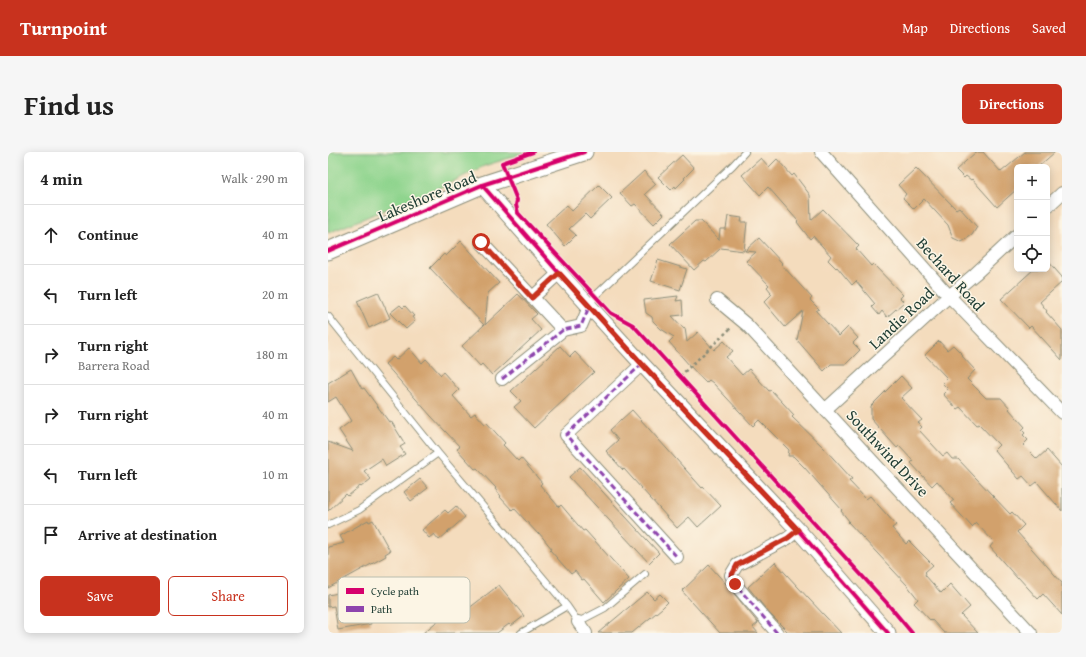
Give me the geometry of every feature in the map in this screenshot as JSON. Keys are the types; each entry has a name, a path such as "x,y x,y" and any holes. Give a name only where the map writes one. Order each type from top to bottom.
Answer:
{"main road":[{"name":"Lakeshore Road","path":"328,251 482,185 584,152"}],"street":[{"name":"Bechard Road","path":"821,152 948,296 1062,414"},
{"path":"482,185 589,307 798,530 888,633"},
{"path":"1050,204 1062,194"},
{"name":"Landie Road","path":"826,409 948,296 975,274 1016,236"},
{"path":"481,242 563,330"},
{"path":"532,298 559,273"},
{"name":"Southwind Drive","path":"717,300 740,320 826,409 1031,633"},
{"path":"502,379 563,330 581,326 589,307"},
{"path":"642,364 566,435 677,557"},
{"path":"777,633 735,584 732,575 737,565 788,538 798,530"},
{"path":"578,622 586,633"}],"lane":[{"path":"589,307 595,296 745,152"},
{"path":"328,316 438,453 567,606 578,622 605,608 645,574"},
{"path":"328,525 359,510 438,453"},
{"path":"521,633 567,606"}],"path":[{"path":"680,376 740,320"}],"green space":[{"path":"328,152 528,152 484,166 448,184 328,233"}],"building":[{"path":"976,152 983,152 1001,172 1025,152 1055,152 1041,164 1014,164 1014,192 997,207 972,179 971,180 966,176 964,178 956,170"},
{"path":"682,155 694,168 676,188 675,186 671,190 658,177"},
{"path":"761,158 769,167 777,159 792,176 794,174 810,195 811,220 823,209 859,246 856,249 871,266 873,264 903,295 900,298 904,302 887,317 882,311 879,315 872,307 875,304 856,281 852,285 837,267 836,268 828,260 831,256 813,236 810,239 797,222 798,221 768,187 760,195 742,175"},
{"path":"916,168 956,209 959,207 977,227 972,235 962,242 953,238 948,225 924,199 914,209 903,198 906,194 898,185"},
{"path":"644,171 656,184 645,194 664,214 654,224 635,204 632,206 620,193"},
{"path":"599,185 612,198 590,219 585,214 569,229 576,235 565,246 546,224 567,205 572,211"},
{"path":"728,216 742,218 741,222 747,222 744,251 721,248 706,262 704,261 694,270 670,244 695,221 701,221 719,240 720,229 726,229"},
{"path":"759,238 812,298 810,300 819,309 816,311 839,336 848,327 858,338 853,343 860,350 846,364 831,364 824,371 797,340 803,311 785,327 764,302 772,294 767,287 769,285 746,261 756,252 745,251"},
{"path":"461,241 499,283 488,293 485,325 518,294 537,314 531,319 541,330 492,375 482,364 480,366 462,346 484,325 430,268 444,254 446,256"},
{"path":"658,260 687,269 680,290 651,281"},
{"path":"1050,263 1062,277 1062,282 1040,302 1047,311 1046,312 1062,330 1062,360 1031,326 1029,328 1001,299 1031,272 1050,272"},
{"path":"378,292 390,318 369,328 357,301"},
{"path":"678,296 676,301 682,300 683,315 672,316 684,329 685,328 687,342 698,332 714,350 724,341 733,351 726,357 742,375 749,369 769,391 771,390 794,415 792,417 824,448 852,479 849,481 866,499 870,496 896,525 892,528 906,544 909,541 933,565 925,572 925,575 941,593 950,584 970,607 961,615 978,633 944,633 914,603 918,599 907,585 848,522 849,521 841,511 842,510 793,456 788,456 789,450 759,420 753,426 713,383 709,380 706,383 690,366 669,342 674,337 661,329 653,321 652,317 646,313 644,300"},
{"path":"400,305 403,308 405,306 414,316 412,317 415,321 406,329 390,313"},
{"path":"939,341 947,350 953,345 963,355 962,356 975,370 967,379 986,398 1001,398 1010,408 1009,409 1025,427 1022,430 1025,433 1023,435 1028,440 1023,445 1037,459 1047,450 1062,467 1062,511 1037,482 1032,486 1023,476 1019,479 994,450 999,445 979,424 977,425 960,407 957,409 943,394 948,389 942,383 947,378 925,355"},
{"path":"560,346 570,357 575,352 594,372 534,428 514,407 521,401 511,391"},
{"path":"409,348 422,363 426,359 441,375 443,372 459,390 453,396 471,416 475,413 485,424 487,423 505,443 503,445 518,461 521,458 542,483 540,485 559,507 561,505 583,531 585,530 629,579 604,602 575,571 571,574 550,550 552,549 539,533 538,534 514,508 512,510 500,497 501,496 495,489 496,488 477,468 475,469 457,449 460,447 385,364 393,357 396,360"},
{"path":"351,369 362,389 364,388 389,422 391,421 405,444 400,447 405,454 386,466 382,459 364,471 371,479 348,496 346,494 328,511 328,442 353,451 339,430 351,421 336,397 328,402 328,383"},
{"path":"901,376 912,388 901,398 922,420 918,423 922,427 919,430 943,456 947,453 952,459 958,459 1010,514 1012,512 1024,525 1017,532 1062,583 1062,615 1043,594 1038,599 1018,577 1017,578 990,547 994,542 976,523 972,527 950,503 954,500 937,481 932,486 911,463 913,461 899,446 897,448 871,419 871,406"},
{"path":"632,410 702,488 703,487 721,506 698,527 689,517 677,528 606,451 618,440 610,430"},
{"path":"580,467 659,553 649,563 569,477"},
{"path":"420,479 428,488 411,501 404,492"},
{"path":"456,506 465,517 439,540 434,534 429,538 422,530 445,510 448,513"},
{"path":"368,520 369,522 373,520 390,551 385,554 386,556 348,577 338,577 338,582 328,588 328,547 344,543 340,536"},
{"path":"775,562 841,633 789,633 769,613 748,587"},
{"path":"709,565 758,623 753,627 758,633 720,633 682,591"},
{"path":"499,585 524,616 511,626 509,624 497,633 423,633 435,623 470,623 470,607"},
{"path":"647,592 654,599 660,594 668,602 632,633 598,633"},
{"path":"338,593 338,623 371,624 338,630 334,606 328,607 328,595"}],"marked path":[{"path":"481,242 532,298 559,273"},
{"path":"502,379 563,330 581,326 589,307"},
{"path":"642,364 566,435 677,557"},
{"path":"777,633 735,584 731,575 737,565 788,538 798,530"}],"cycle path":[{"path":"533,152 502,163 517,200 516,205 518,213 611,313 633,325 886,602 912,633"},
{"path":"328,251 482,185 584,152"},
{"path":"482,185 559,273 642,364 798,530 888,633"}],"route":[{"path":"481,242 532,298 559,273 798,530 788,538 737,565 732,575 735,584"}]}
